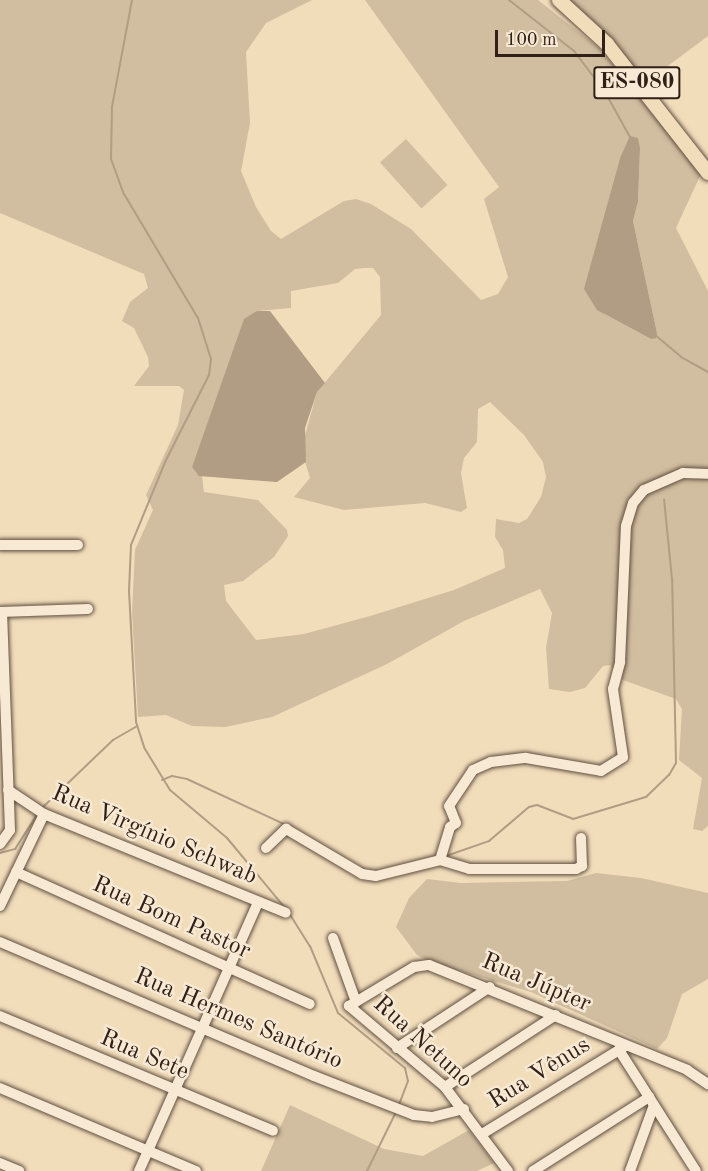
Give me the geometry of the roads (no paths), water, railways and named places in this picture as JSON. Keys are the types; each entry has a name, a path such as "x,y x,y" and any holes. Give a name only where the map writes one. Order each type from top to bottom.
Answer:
{"main road":[{"name":"ES-080","path":"559,0 607,44 708,173"}],"street":[{"path":"440,860 450,826 456,823 449,806 473,770 491,762 526,758 601,771 623,757 614,689 620,662 626,526 633,503 644,490 683,473 708,474"},
{"path":"0,545 78,545"},
{"path":"0,844 10,830 1,612 88,609"},
{"name":"Rua Virgínio Schwab","path":"8,790 44,814 286,913"},
{"path":"0,906 44,814"},
{"path":"266,848 286,829 368,876 440,860 469,869 576,869 582,866 581,838"},
{"name":"Rua Bom Pastor","path":"16,872 310,1004"},
{"path":"139,1171 258,903"},
{"path":"333,938 353,1004"},
{"name":"Rua Hermes Santório","path":"0,942 202,1028 414,1114 432,1117 464,1109"},
{"name":"Rua Júpter","path":"353,1004 424,964 490,987 556,1015 623,1048 687,1070 708,1084"},
{"path":"397,1048 490,987"},
{"name":"Rua Netuno","path":"353,1004 397,1048 445,1088 464,1109 508,1171"},
{"path":"445,1088 556,1015"},
{"name":"Rua Sete","path":"0,1016 174,1092 273,1131"},
{"path":"623,1048 652,1101 696,1171"},
{"name":"Rua Vênus","path":"482,1134 623,1048"},
{"path":"0,1088 196,1171"},
{"path":"533,1171 652,1101"},
{"path":"630,1171 652,1101"},
{"path":"0,1163 19,1171"}],"waterway":[{"path":"132,0 112,107 111,159 124,194 198,318 211,359 209,375 166,460 131,545 129,591 136,722 145,749 170,790 227,838 286,909"},
{"path":"509,0 574,51 605,92 631,139"},
{"path":"654,334 681,357 708,372"},
{"path":"446,856 489,841 529,807 537,805 573,819 646,797 669,775 676,763 672,579 664,499"},
{"path":"42,808 113,740 137,726"},
{"path":"162,780 172,776 187,779 286,825"},
{"path":"0,853 15,849 37,815"},
{"path":"289,913 310,946 338,1013 405,1068 408,1081 399,1105"},
{"path":"367,1171 396,1112"}]}
